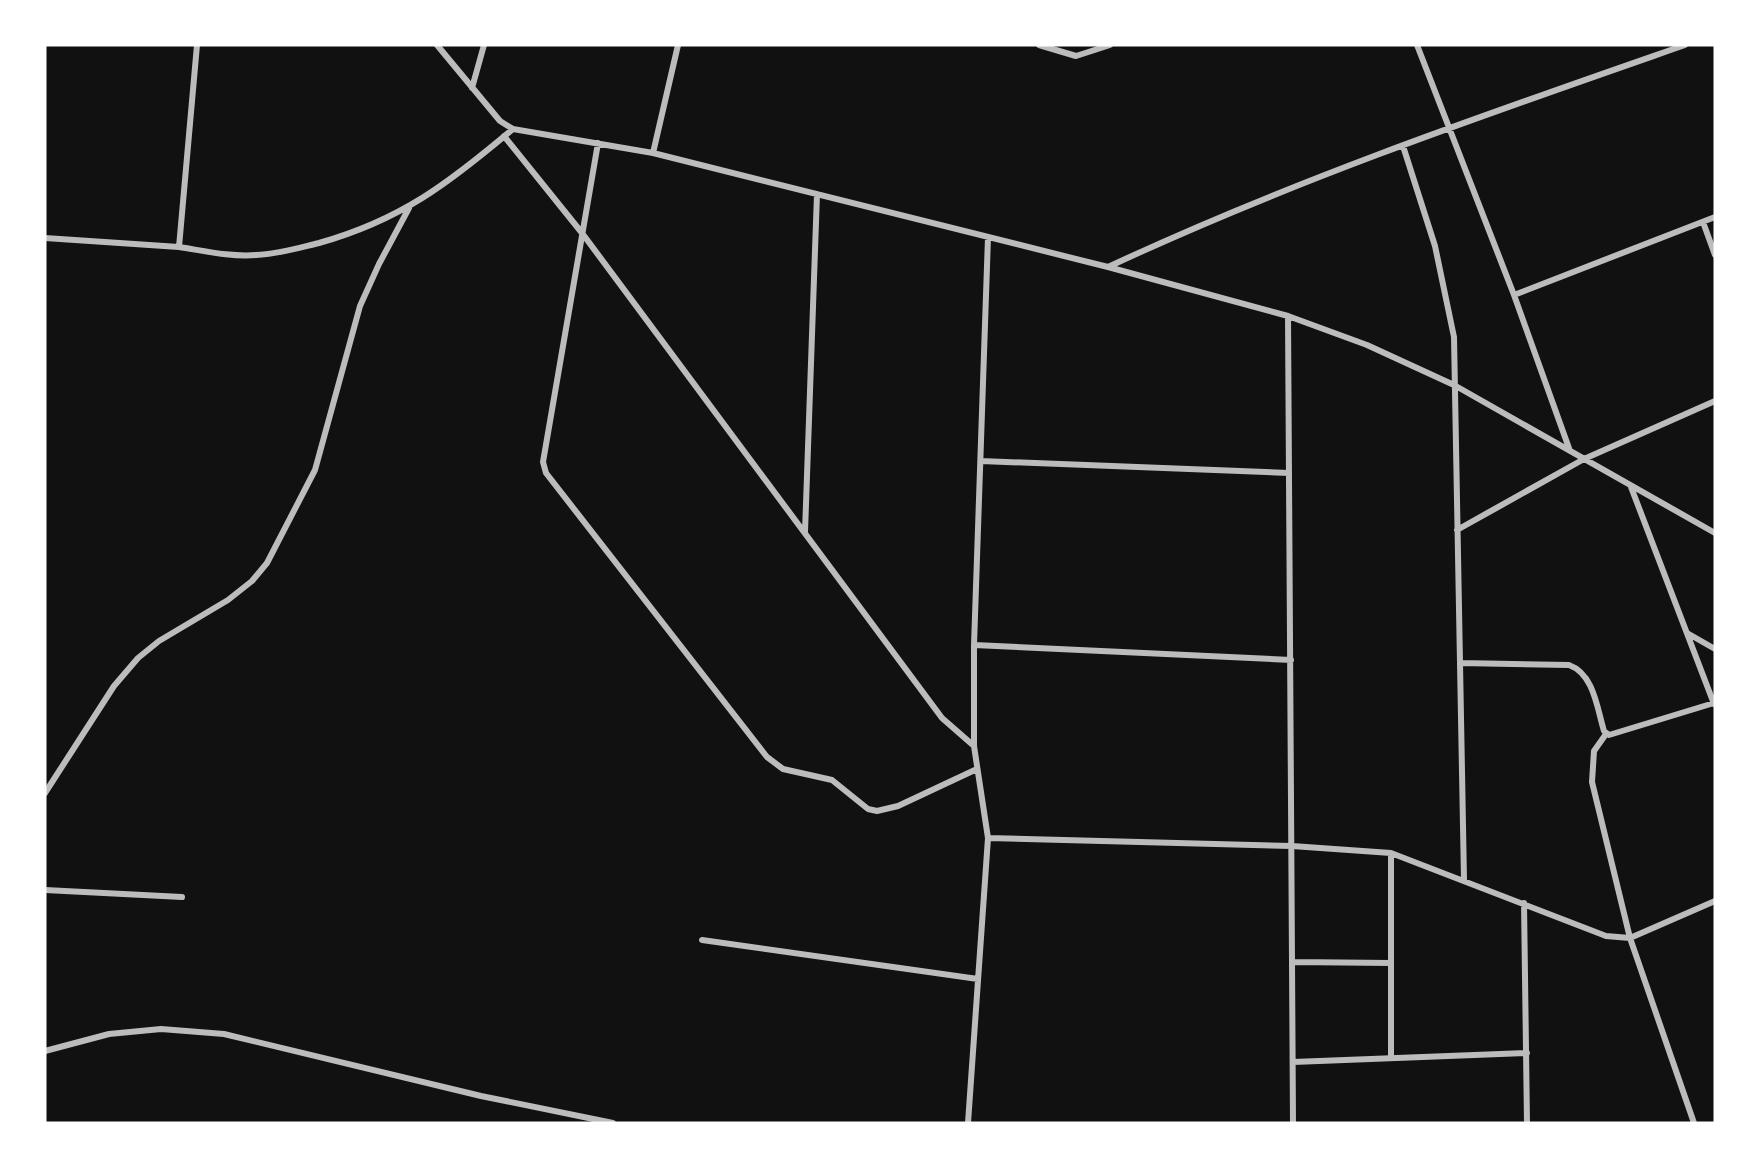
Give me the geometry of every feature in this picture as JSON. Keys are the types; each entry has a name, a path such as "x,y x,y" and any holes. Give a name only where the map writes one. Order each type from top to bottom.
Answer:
{"street":[{"path":"179,247 197,45"},
{"path":"437,45 500,121 513,129 653,153 1108,267 1288,316 1366,345 1454,385 1715,533"},
{"path":"472,88 484,45"},
{"path":"653,153 678,45"},
{"path":"1039,45 1076,56 1110,45"},
{"path":"1417,45 1514,295 1570,451"},
{"path":"1108,267 1162,242 1450,127 1685,45"},
{"path":"45,238 179,247 235,255 284,252 358,232 409,208 442,187 513,129"},
{"path":"504,136 582,233 942,718 974,746"},
{"path":"598,143 543,462 552,484 767,757 783,769 832,780 868,809 877,811 898,806 977,769"},
{"path":"1403,146 1435,246 1454,337 1464,880"},
{"path":"804,533 817,194"},
{"path":"45,793 114,686 138,658 159,641 228,600 252,581 267,563 315,470 360,306 409,208"},
{"path":"1514,295 1715,217"},
{"path":"1703,222 1715,255"},
{"path":"968,1123 988,838 987,816 974,746 974,645 988,237"},
{"path":"1288,316 1293,1123"},
{"path":"1457,530 1584,459 1715,401"},
{"path":"981,461 1289,473"},
{"path":"1606,734 1714,704 1631,486"},
{"path":"1687,632 1715,649"},
{"path":"974,645 1291,660"},
{"path":"1460,663 1569,665 1578,668 1589,681 1606,734"},
{"path":"1606,734 1594,751 1592,782 1630,938 1694,1123"},
{"path":"988,838 1292,846 1391,853 1606,936 1630,938 1715,901"},
{"path":"1391,853 1391,1057"},
{"path":"45,890 182,897"},
{"path":"1524,903 1527,1123"},
{"path":"702,940 978,979"},
{"path":"1293,962 1391,963"},
{"path":"45,1052 109,1034 160,1029 224,1034 481,1096 613,1123"},
{"path":"1293,1062 1527,1053"}]}
